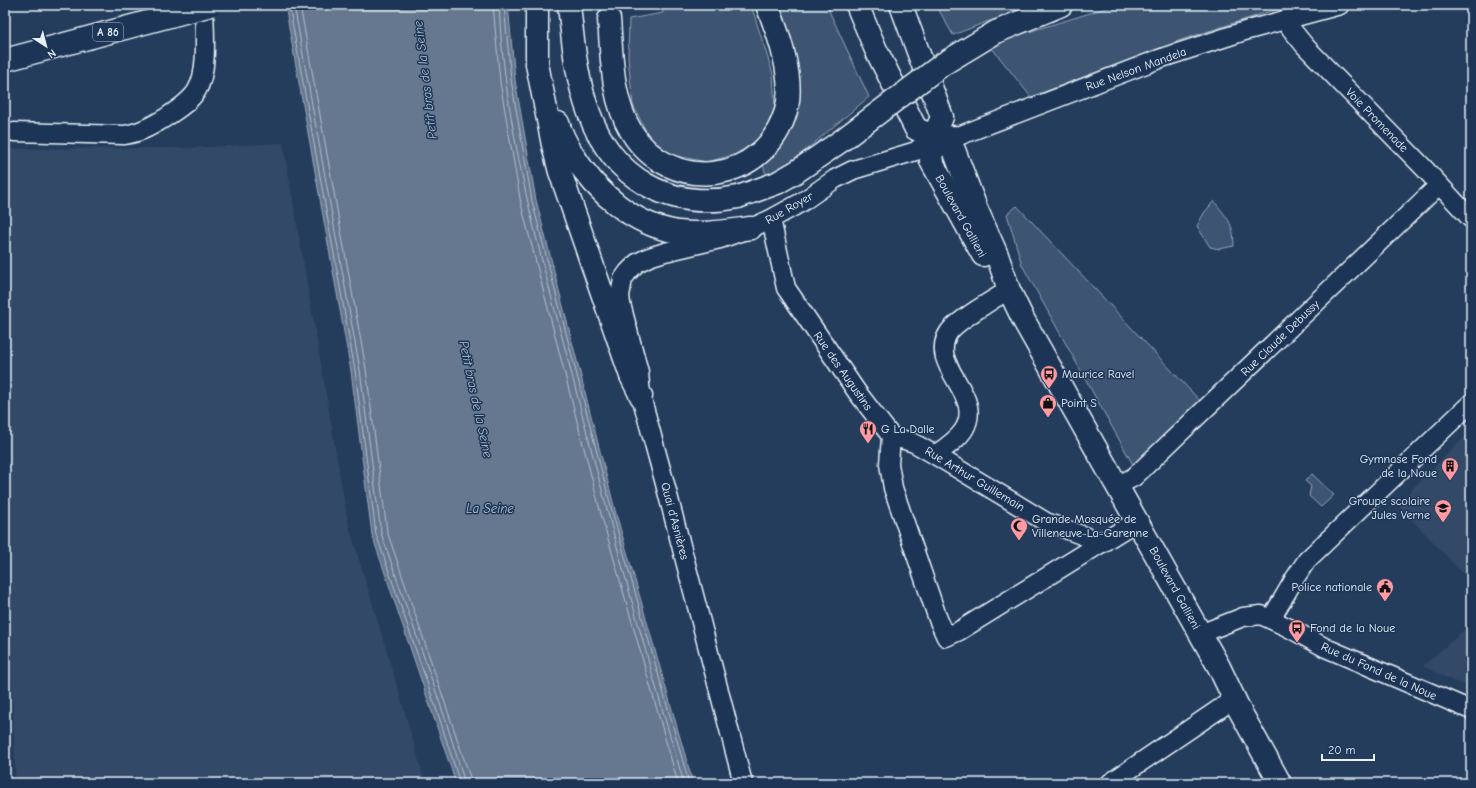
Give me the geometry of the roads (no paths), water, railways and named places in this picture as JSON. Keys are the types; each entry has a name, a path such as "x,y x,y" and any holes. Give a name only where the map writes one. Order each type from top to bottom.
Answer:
{"main road":[{"name":"A 86","path":"5,60 211,5"},
{"path":"538,5 552,101 558,126 573,155 597,187 624,210 658,227 677,232 698,234 751,228"},
{"path":"538,5 537,64 553,145 560,172 626,361 640,396"},
{"path":"569,5 573,40 584,99 597,131 605,145 621,165 632,175 655,190 691,200 711,201 738,197 777,183 796,172 841,141 943,64 996,32 1061,5"},
{"path":"609,19 615,82 619,103 630,130 647,150 660,162 688,173 712,174 732,168 749,160 758,153 768,144 776,133 786,111 788,98 787,74 781,45 768,5"},
{"name":"Boulevard Gallieni","path":"857,5 876,50 916,129 934,136 954,150 976,208 997,255 1008,290 1219,667 1234,699 1280,783"},
{"path":"901,5 942,117 934,136"}],"street":[{"path":"14,132 135,134 167,117 190,99 198,89 205,56 204,5"},
{"name":"Rue Nelson Mandela","path":"934,136 961,135 1159,59 1284,20 1340,5"},
{"name":"Voie Promenade","path":"1284,20 1305,46 1423,167 1471,219"},
{"name":"Rue Royer","path":"637,263 665,252 720,239 751,228 772,219 802,202 841,176 860,168 916,151 934,136"},
{"name":"Rue Claude Debussy","path":"1117,486 1134,477 1439,185"},
{"name":"Rue des Augustins","path":"772,219 786,288 857,392 891,436"},
{"name":"Quai d'Asnières","path":"637,263 623,279 620,296 623,313 639,372 640,396 664,480 743,783"},
{"path":"935,455 957,438 968,421 969,414 967,401 944,356 947,336 956,325 1008,290"},
{"path":"1271,619 1294,578 1307,560 1471,403"},
{"path":"891,436 889,464 893,488 938,619 946,637 959,631 1137,521"},
{"name":"Rue Arthur Guillemain","path":"891,436 914,443 1046,522 1103,543"},
{"name":"Rue du Fond de la Noue","path":"1200,634 1212,628 1249,615 1261,615 1326,648 1471,710"},
{"path":"1110,783 1234,699"}],"water":[{"name":"La Seine","path":"285,5 508,5 515,80 536,200 615,510 693,783 456,783 372,535 351,371"}],"place":[{"name":"Maurice Ravel","path":"1049,389"},
{"name":"Point S","path":"1048,418"},
{"name":"G La Dalle","path":"868,444"},
{"name":"Gymnase Fond de la Noue","path":"1450,481"},
{"name":"Groupe scolaire Jules Verne","path":"1443,523"},
{"name":"Grande Mosquée de Villeneuve-La-Garenne","path":"1019,541"},
{"name":"Police nationale","path":"1385,602"},
{"name":"Fond de la Noue","path":"1297,643"}],"water label":[{"name":"Petit bras de la Seine","path":"425,80"},
{"name":"Petit bras de la Seine","path":"476,399"}]}
